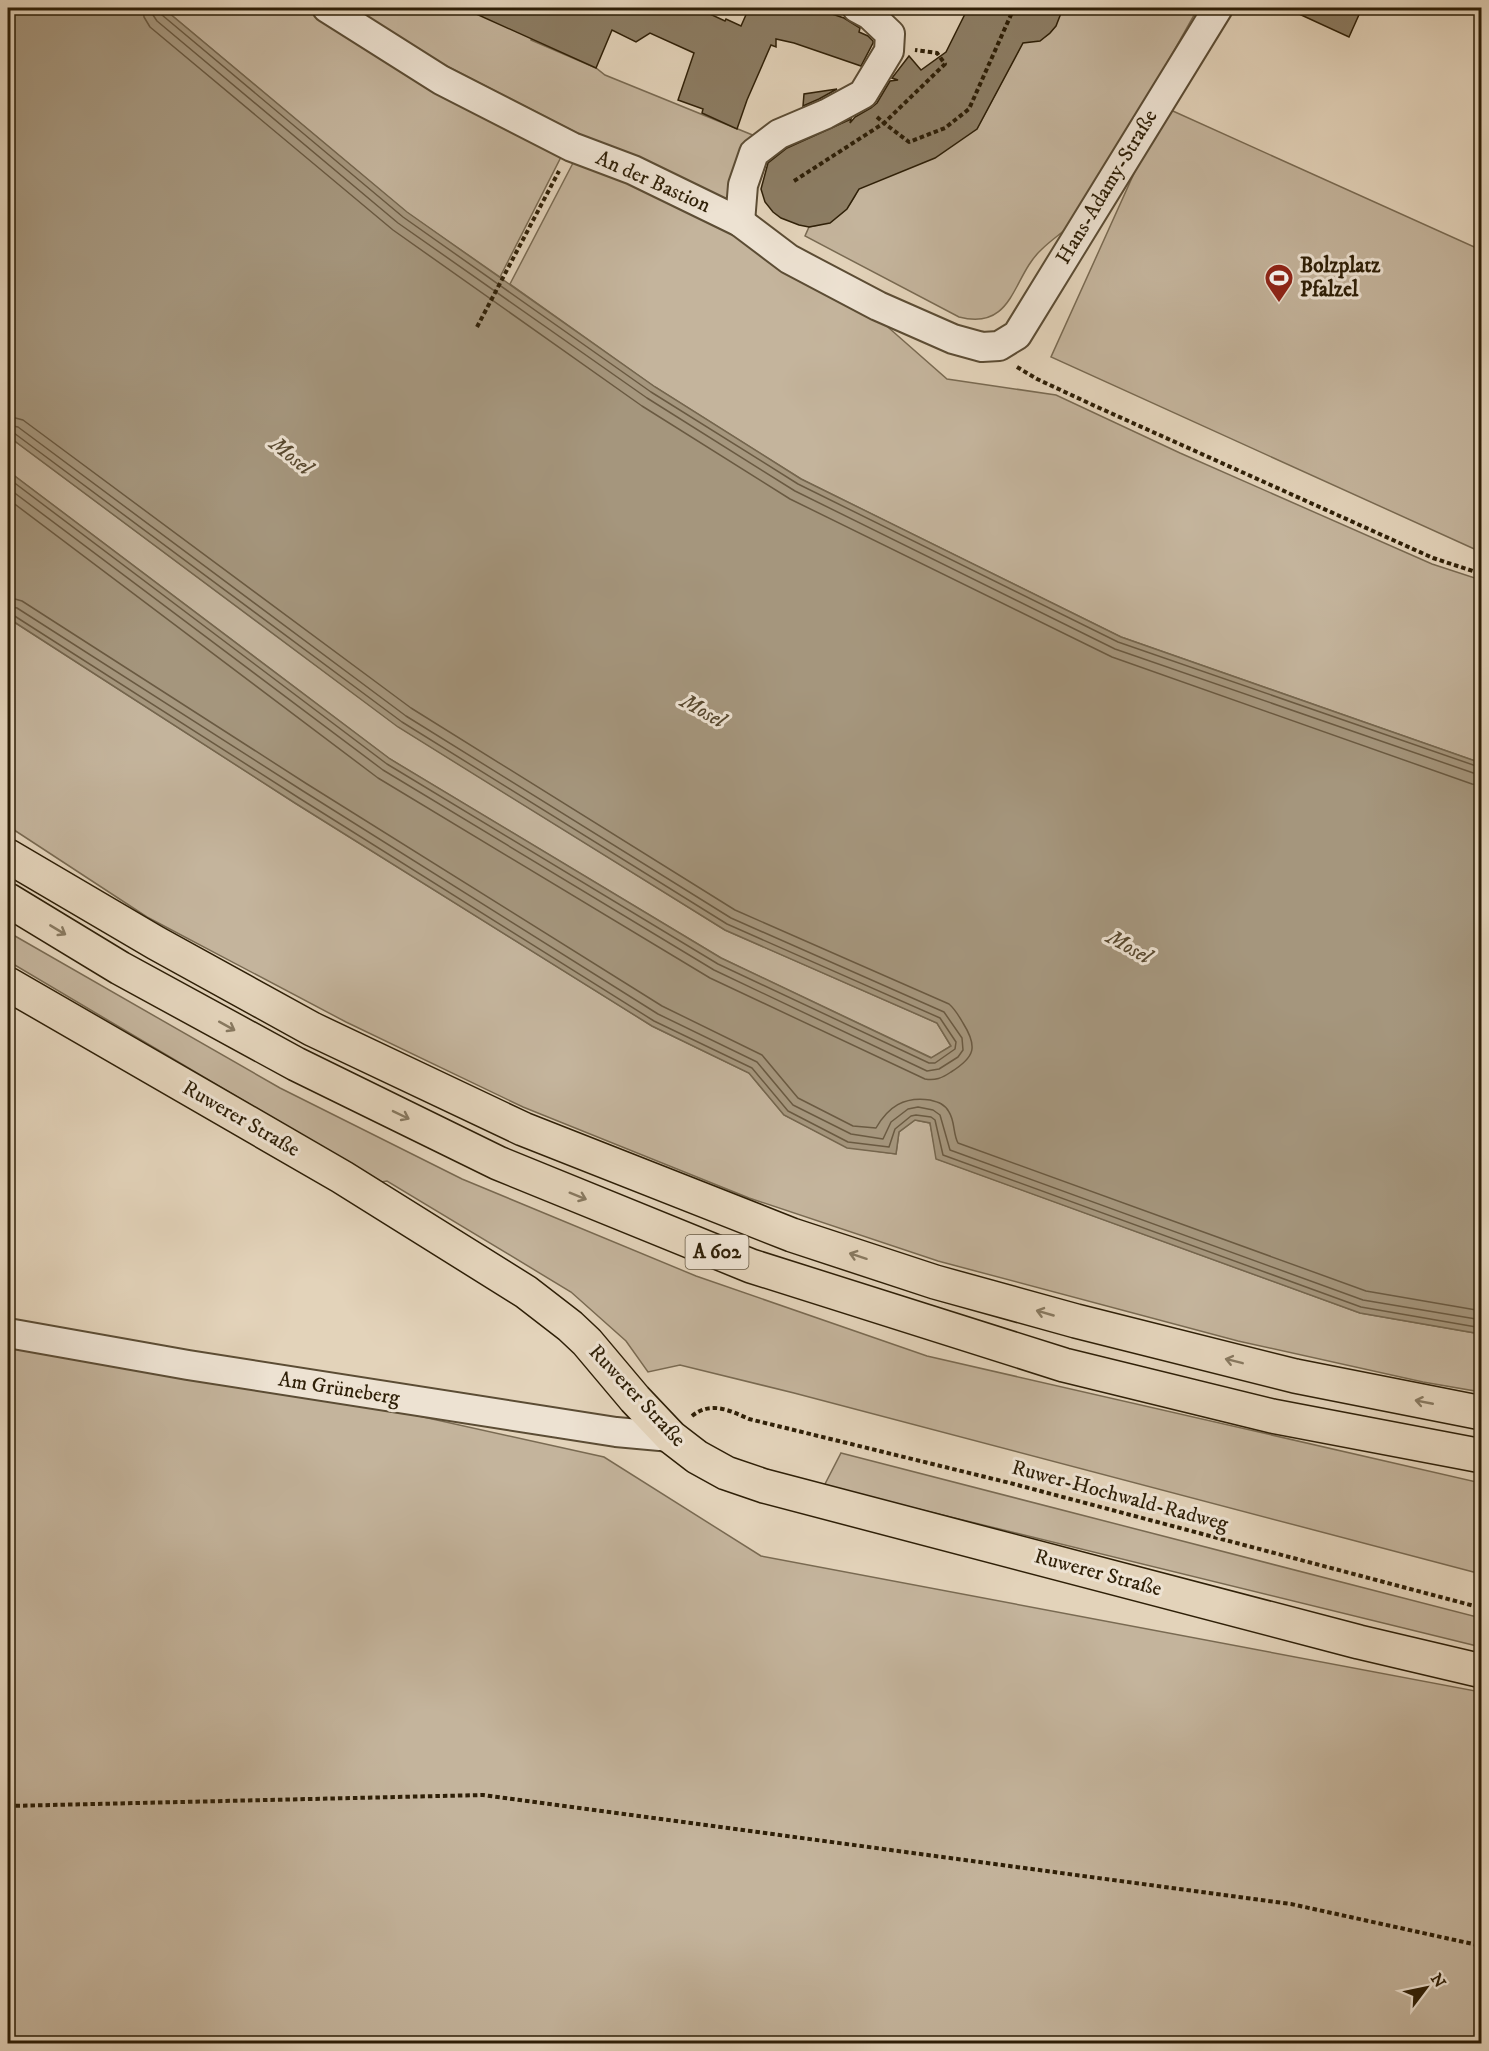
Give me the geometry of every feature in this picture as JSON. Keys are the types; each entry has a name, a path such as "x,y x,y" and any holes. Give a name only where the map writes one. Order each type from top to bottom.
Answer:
{"main road":[{"name":"A 602","path":"8,856 156,943 312,1029 523,1129 792,1235 935,1282 1076,1321 1295,1376 1482,1413"},
{"name":"A 602","path":"8,900 120,968 307,1070 498,1163 751,1266 1064,1365 1272,1416 1482,1456"},
{"name":"Ruwerer Straße","path":"8,984 342,1178 526,1292 587,1342 671,1437 697,1457 726,1473 764,1486 1359,1642 1482,1671"}],"street":[{"name":"An der Bastion","path":"327,8 441,80 572,147 633,170 740,222 789,259 878,306 953,339 982,347"},
{"path":"740,222 743,185 754,153 779,134 826,114 863,94 889,51 890,34 870,15 856,8"},
{"name":"Hans-Adamy-Straße","path":"982,347 999,346 1017,335 1218,8"},
{"name":"Am Grüneberg","path":"8,1333 188,1365 604,1431 671,1437"}],"path":[{"path":"794,181 884,123 909,142 945,128 969,109 1014,8"},
{"path":"936,53 945,64"},
{"path":"477,327 572,147"},
{"path":"982,347 1037,380 1433,558 1482,574"},
{"name":"Ruwer-Hochwald-Radweg","path":"671,1437 694,1413 704,1408 719,1407 749,1419 1010,1483 1482,1608"},
{"path":"8,1806 483,1795 1291,1904 1482,1946"}],"shaded area":[{"path":"163,8 312,8 437,84 562,155 500,277 406,212"},
{"path":"345,8 478,8 476,13 532,36 531,40 596,68 605,75 755,136 724,203 577,133 377,30"},
{"path":"1060,8 1198,8 1083,212 1031,261 1010,299 1001,309 991,316 977,319 959,317 805,236 809,227 839,216 850,204 858,189 977,129 1023,42 1039,39 1049,34 1056,24"},
{"name":"Bolzplatz Pfalzel","path":"1164,107 1481,250 1481,552 1051,357"},
{"path":"578,161 719,222 881,321 947,379 1056,395 1180,453 1432,564 1481,580 1481,763 1121,637 801,479 655,387 510,284 573,163"},
{"path":"8,436 399,727 725,930 937,1023 951,1046 932,1058 721,958 390,759 8,471"},
{"path":"8,618 295,803 652,1026 749,1073 784,1115 847,1147 896,1154 899,1132 915,1120 930,1123 937,1159 1360,1313 1481,1334 1481,1392 1423,1382 1238,1341 938,1261 749,1198 523,1107 346,1022 147,917 8,826"},
{"path":"8,932 280,1088 462,1179 696,1276 927,1356 1481,1483 1481,1574 680,1365 648,1372 626,1341 571,1292 387,1181 381,1182 8,961"},
{"path":"8,1325 604,1457 761,1556 1481,1692 1481,2043 8,2044"},
{"path":"841,1453 1481,1618 1481,1647 824,1486"}],"water":[{"name":"Mosel","path":"8,8 163,8 407,212 655,387 801,479 1121,637 1481,763 1481,1334 1360,1313 936,1159 930,1123 915,1120 899,1132 896,1154 847,1148 784,1115 749,1073 652,1026 295,803 8,618 8,471 390,759 721,958 931,1058 951,1046 937,1023 725,930 398,727 8,436"}],"building":[{"path":"463,8 697,8 741,26 749,8 814,8 844,18 860,28 859,32 868,36 873,43 861,66 776,39 776,47 771,45 737,129 702,113 703,109 678,100 694,53 650,33 636,42 612,30 596,68"},
{"path":"968,8 1063,8 1056,26 1050,33 1040,41 1023,43 977,129 935,158 859,189 847,209 830,223 809,227 781,218 773,212 765,202 761,189 768,163 787,148 851,119 850,123 855,117 871,108 877,103 890,81 898,80 892,78 909,56 921,70 946,52"},
{"path":"1286,8 1362,8 1349,37"},
{"path":"837,89 819,99 803,106 804,94"}],"place":[{"name":"Bolzplatz Pfalzel","path":"1279,304"}]}
